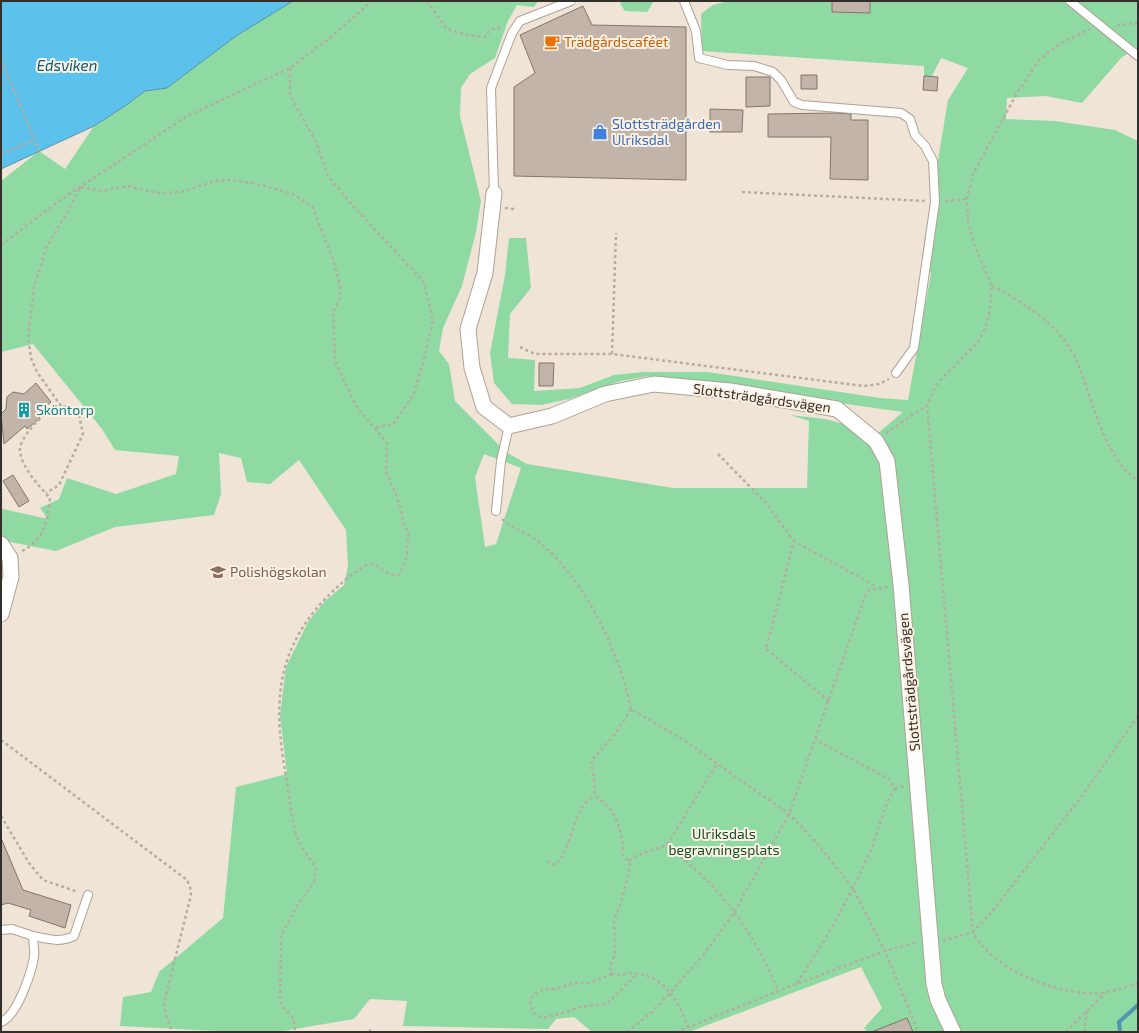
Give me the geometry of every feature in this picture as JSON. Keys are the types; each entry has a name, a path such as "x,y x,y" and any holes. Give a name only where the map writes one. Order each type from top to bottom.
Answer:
{"street":[{"path":"494,193 485,273 468,329 472,368 484,407 508,426"},
{"name":"Slottsträdgårdsvägen","path":"508,426 552,416 605,394 654,384 730,391 837,409 876,441 887,461 901,585 919,784 934,984 938,1000 953,1032"},
{"path":"1,544 10,558 11,577 1,614"}],"lane":[{"path":"494,193 491,88 512,33 520,21 571,1"},
{"path":"678,1 689,1"},
{"path":"1070,1 1138,56"},
{"path":"684,2 696,31 699,58 728,65 754,66 773,72 781,80 794,102 802,105 901,113 910,119 915,135 925,146 934,161 935,202 914,348 896,373"},
{"path":"496,511 501,462 508,426"},
{"path":"1,930 12,929 52,940 66,940 74,936 88,895"},
{"path":"1,1022 6,1020 20,999 34,956 33,936"}],"path":[{"path":"1,245 80,187 187,116 290,68 331,37 372,1"},
{"path":"427,1 447,29 466,35 485,36 488,31 497,27 512,33"},
{"path":"1138,22 1092,28 1048,51 1030,72 973,174 967,199 970,232 992,286 989,316 984,331 973,347 936,385 927,405 973,932 977,940 986,951 1025,975 1060,989 1085,993 1114,992 1138,983"},
{"path":"1,60 39,150"},
{"path":"290,68 290,95 317,144 328,176 354,207 423,280 430,304 433,321 413,396 393,424 374,428"},
{"path":"1,154 34,140"},
{"path":"80,187 102,191 128,186 157,193 169,193 185,191 215,182 232,180 253,183 302,198 313,208 340,284 340,298 333,312 335,361 356,406 387,443 386,472 396,495 402,513 403,523 408,532 409,548 404,566 400,574 395,576 372,564 369,564 343,581 307,620 291,650 280,684 279,713 282,758 294,826 299,840 316,868 314,882 288,919 280,943 280,999 282,1006 294,1019 295,1032"},
{"path":"46,493 58,485 83,434 79,415 70,409 61,406 37,372 31,358 28,336 34,288 46,248 67,213 80,187"},
{"path":"742,192 935,202 967,199"},
{"path":"612,354 616,233"},
{"path":"992,286 1024,303 1046,321 1064,339 1074,354 1096,414 1116,459 1129,474 1138,481"},
{"path":"520,347 535,354 612,354 864,386 889,380 896,373"},
{"path":"876,441 927,405"},
{"path":"10,558 26,549 40,537 48,519 50,498 25,465 19,451 21,440 47,411 61,406"},
{"path":"718,454 765,502 794,541 878,588"},
{"path":"496,511 504,522 538,540 558,560 583,594 614,652 625,682 631,709 616,733 591,761 595,796"},
{"path":"794,541 766,649 830,701"},
{"path":"626,1032 631,1031 670,993 704,954 734,913 790,814 865,596 869,590 901,585"},
{"path":"631,709 717,763 790,814 814,840 853,888 885,951 918,1032"},
{"path":"676,1032 796,984 885,951 912,943 930,941 940,942 973,932 990,914 1082,796 1138,716"},
{"path":"1,740 187,880 191,894 164,1003 166,1015 172,1032"},
{"path":"796,984 826,940 853,888 871,850 895,789 889,779 816,740"},
{"path":"629,861 638,855 667,845 717,763"},
{"path":"547,861 555,865 561,860 573,828 585,805 595,796"},
{"path":"595,796 605,802 619,826 623,840 623,855 629,861 630,865 622,899 614,921 615,955 610,966 612,974"},
{"path":"1,816 29,863 42,880 88,895"},
{"path":"667,845 715,888 734,913 769,968 778,991"},
{"path":"637,974 607,1004 579,1007 543,1018 533,1013 530,1002 534,995 544,988 561,988 577,982 586,984 612,974 637,974 654,978 670,993 678,1004 688,1027"},
{"path":"1066,1032 1105,992"},
{"path":"1084,1032 1087,1011"}],"green space":[{"name":"Ulriksdals begravningsplats","path":"293,1 538,1 534,7 517,5 508,21 495,58 470,74 461,88 460,116 481,201 476,232 462,286 443,328 439,351 449,364 455,401 506,452 527,464 673,488 807,488 809,421 790,415 825,419 878,433 903,412 649,376 620,381 569,399 541,405 512,404 494,383 490,353 505,275 509,238 526,238 531,288 510,314 508,358 535,360 534,391 580,388 614,375 644,372 708,372 880,398 908,400 931,274 922,256 948,100 968,68 941,58 932,76 924,76 924,66 702,51 701,14 713,5 728,1 832,1 832,12 869,13 870,1 1138,1 1138,48 1122,57 1082,103 1046,96 1007,98 1006,119 1055,121 1115,130 1138,141 1138,1032 867,1032 864,1028 882,1008 861,967 689,1032 592,1032 574,1017 556,1019 548,1029 403,1026 407,1001 370,999 354,1019 277,1032 234,1032 120,1026 123,997 151,992 159,972 223,918 236,787 287,774 280,715 286,667 308,622 325,601 344,585 348,566 346,530 299,460 270,484 247,482 241,458 219,453 221,494 214,515 115,527 56,551 5,541 1,532 1,506 3,509 48,519 40,508 59,499 67,478 116,494 176,474 179,456 115,450 102,429 33,344 1,352 1,181 39,151 65,169 94,126 145,91 167,88 236,36","holes":["484,454 521,468 496,544 485,547 475,477"]},
{"path":"622,1 654,1 647,12 625,11 620,4"}],"water":[{"name":"Edsviken","path":"1,1 293,1 236,36 167,88 145,91 94,126 1,169"}],"building":[{"path":"832,1 870,1 870,13 832,12"},
{"name":"Slottsträdgården Ulriksdal","path":"583,6 592,25 686,27 686,180 514,176 514,87 535,73 520,35"},
{"path":"801,75 817,75 817,89 801,89"},
{"path":"924,76 938,77 937,91 923,90"},
{"path":"746,77 770,77 770,106 746,107"},
{"path":"710,109 743,110 742,132 710,132"},
{"path":"768,114 851,114 851,120 868,120 868,180 830,179 831,137 768,137"},
{"path":"539,363 554,363 553,386 539,386"},
{"name":"Sköntorp","path":"36,383 51,402 37,414 40,418 27,429 25,426 4,444 1,414 6,409 7,397 13,392 24,394"},
{"path":"13,475 29,501 19,507 3,481"},
{"path":"1,838 23,890 71,905 65,928 29,916 31,910 8,903 1,905"},
{"path":"907,1018 913,1032 874,1032 874,1031"}],"waterway":[{"path":"1120,1032 1119,1022 1138,1005"}],"place":[{"name":"Trädgårdscaféet","path":"552,42"},
{"name":"Slottsträdgården Ulriksdal","path":"600,132"},
{"name":"Sköntorp","path":"24,410"},
{"name":"Polishögskolan","path":"218,572"}]}
